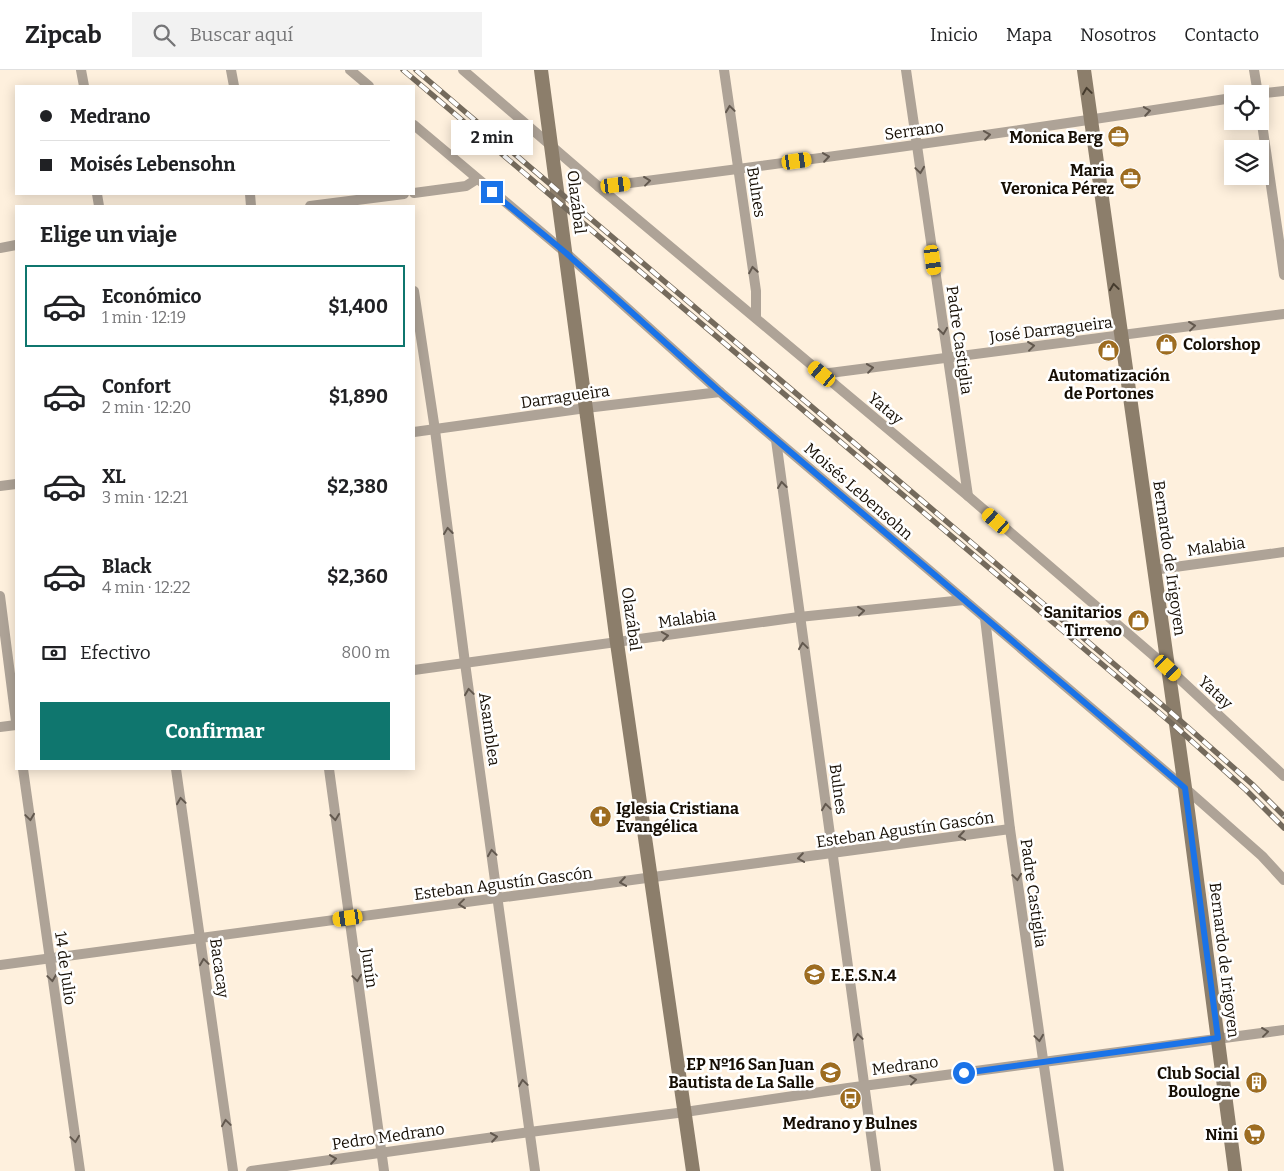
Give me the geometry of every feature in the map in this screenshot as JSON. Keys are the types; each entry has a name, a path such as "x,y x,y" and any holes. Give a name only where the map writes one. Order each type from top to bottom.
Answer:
{"street":[{"path":"82,70 84,85"},
{"path":"232,70 234,85"},
{"path":"350,70 368,85"},
{"name":"Yatay","path":"462,70 552,148 968,496 1168,668 1284,776"},
{"name":"Olazábal","path":"541,70 617,643 692,1171"},
{"name":"Bulnes","path":"724,70 756,291 756,318"},
{"name":"Padre Castiglia","path":"906,70 968,496"},
{"name":"Bernardo de Irigoyen","path":"1084,70 1185,788 1234,1171"},
{"path":"1254,70 1256,85"},
{"path":"1269,93 1284,91"},
{"name":"Serrano","path":"599,187 738,170 1224,99"},
{"name":"Moisés Lebensohn","path":"415,125 566,253 720,392 1185,788 1262,856 1284,880"},
{"path":"1263,130 1284,274"},
{"path":"415,192 466,186 477,179"},
{"path":"318,205 393,195"},
{"path":"0,248 15,245"},
{"name":"Asamblea","path":"415,297 436,430 465,663 535,1171"},
{"name":"José Darragueira","path":"822,374 1284,314"},
{"name":"Darragueira","path":"415,432 586,408 720,392"},
{"name":"Bulnes","path":"776,440 876,1171"},
{"path":"0,486 15,484"},
{"name":"Malabia","path":"1153,570 1284,552"},
{"path":"0,596 15,715"},
{"name":"Malabia","path":"415,670 799,618 964,600"},
{"name":"Padre Castiglia","path":"985,618 1010,829 1059,1171"},
{"path":"0,727 15,723"},
{"name":"14 de Julio","path":"23,770 80,1171"},
{"name":"Bacacay","path":"176,770 233,1171"},
{"name":"Junín","path":"329,770 384,1171"},
{"name":"Esteban Agustín Gascón","path":"0,965 1010,829"},
{"name":"Medrano","path":"530,1132 1284,1030"},
{"name":"Pedro Medrano","path":"250,1171 530,1132"}],"railway":[{"path":"403,70 1176,727 1246,790 1284,828"},
{"path":"416,70 1174,715 1252,784 1284,816"}],"place":[{"name":"Monica Berg","path":"1119,137"},
{"name":"Maria Veronica Pérez","path":"1130,179"},
{"name":"Colorshop","path":"1167,344"},
{"name":"Automatización de Portones","path":"1109,351"},
{"name":"Sanitarios Tirreno","path":"1138,621"},
{"name":"Iglesia Cristiana Evangélica","path":"600,817"},
{"name":"E.E.S.N.4","path":"815,975"},
{"name":"EP Nº16 San Juan Bautista de La Salle","path":"830,1073"},
{"name":"Club Social Boulogne","path":"1256,1082"},
{"name":"Medrano y Bulnes","path":"850,1099"},
{"name":"Nini","path":"1254,1134"}],"route":[{"path":"492,192 566,253 720,392 1185,788 1215,1027 1218,1038 964,1073"}]}
